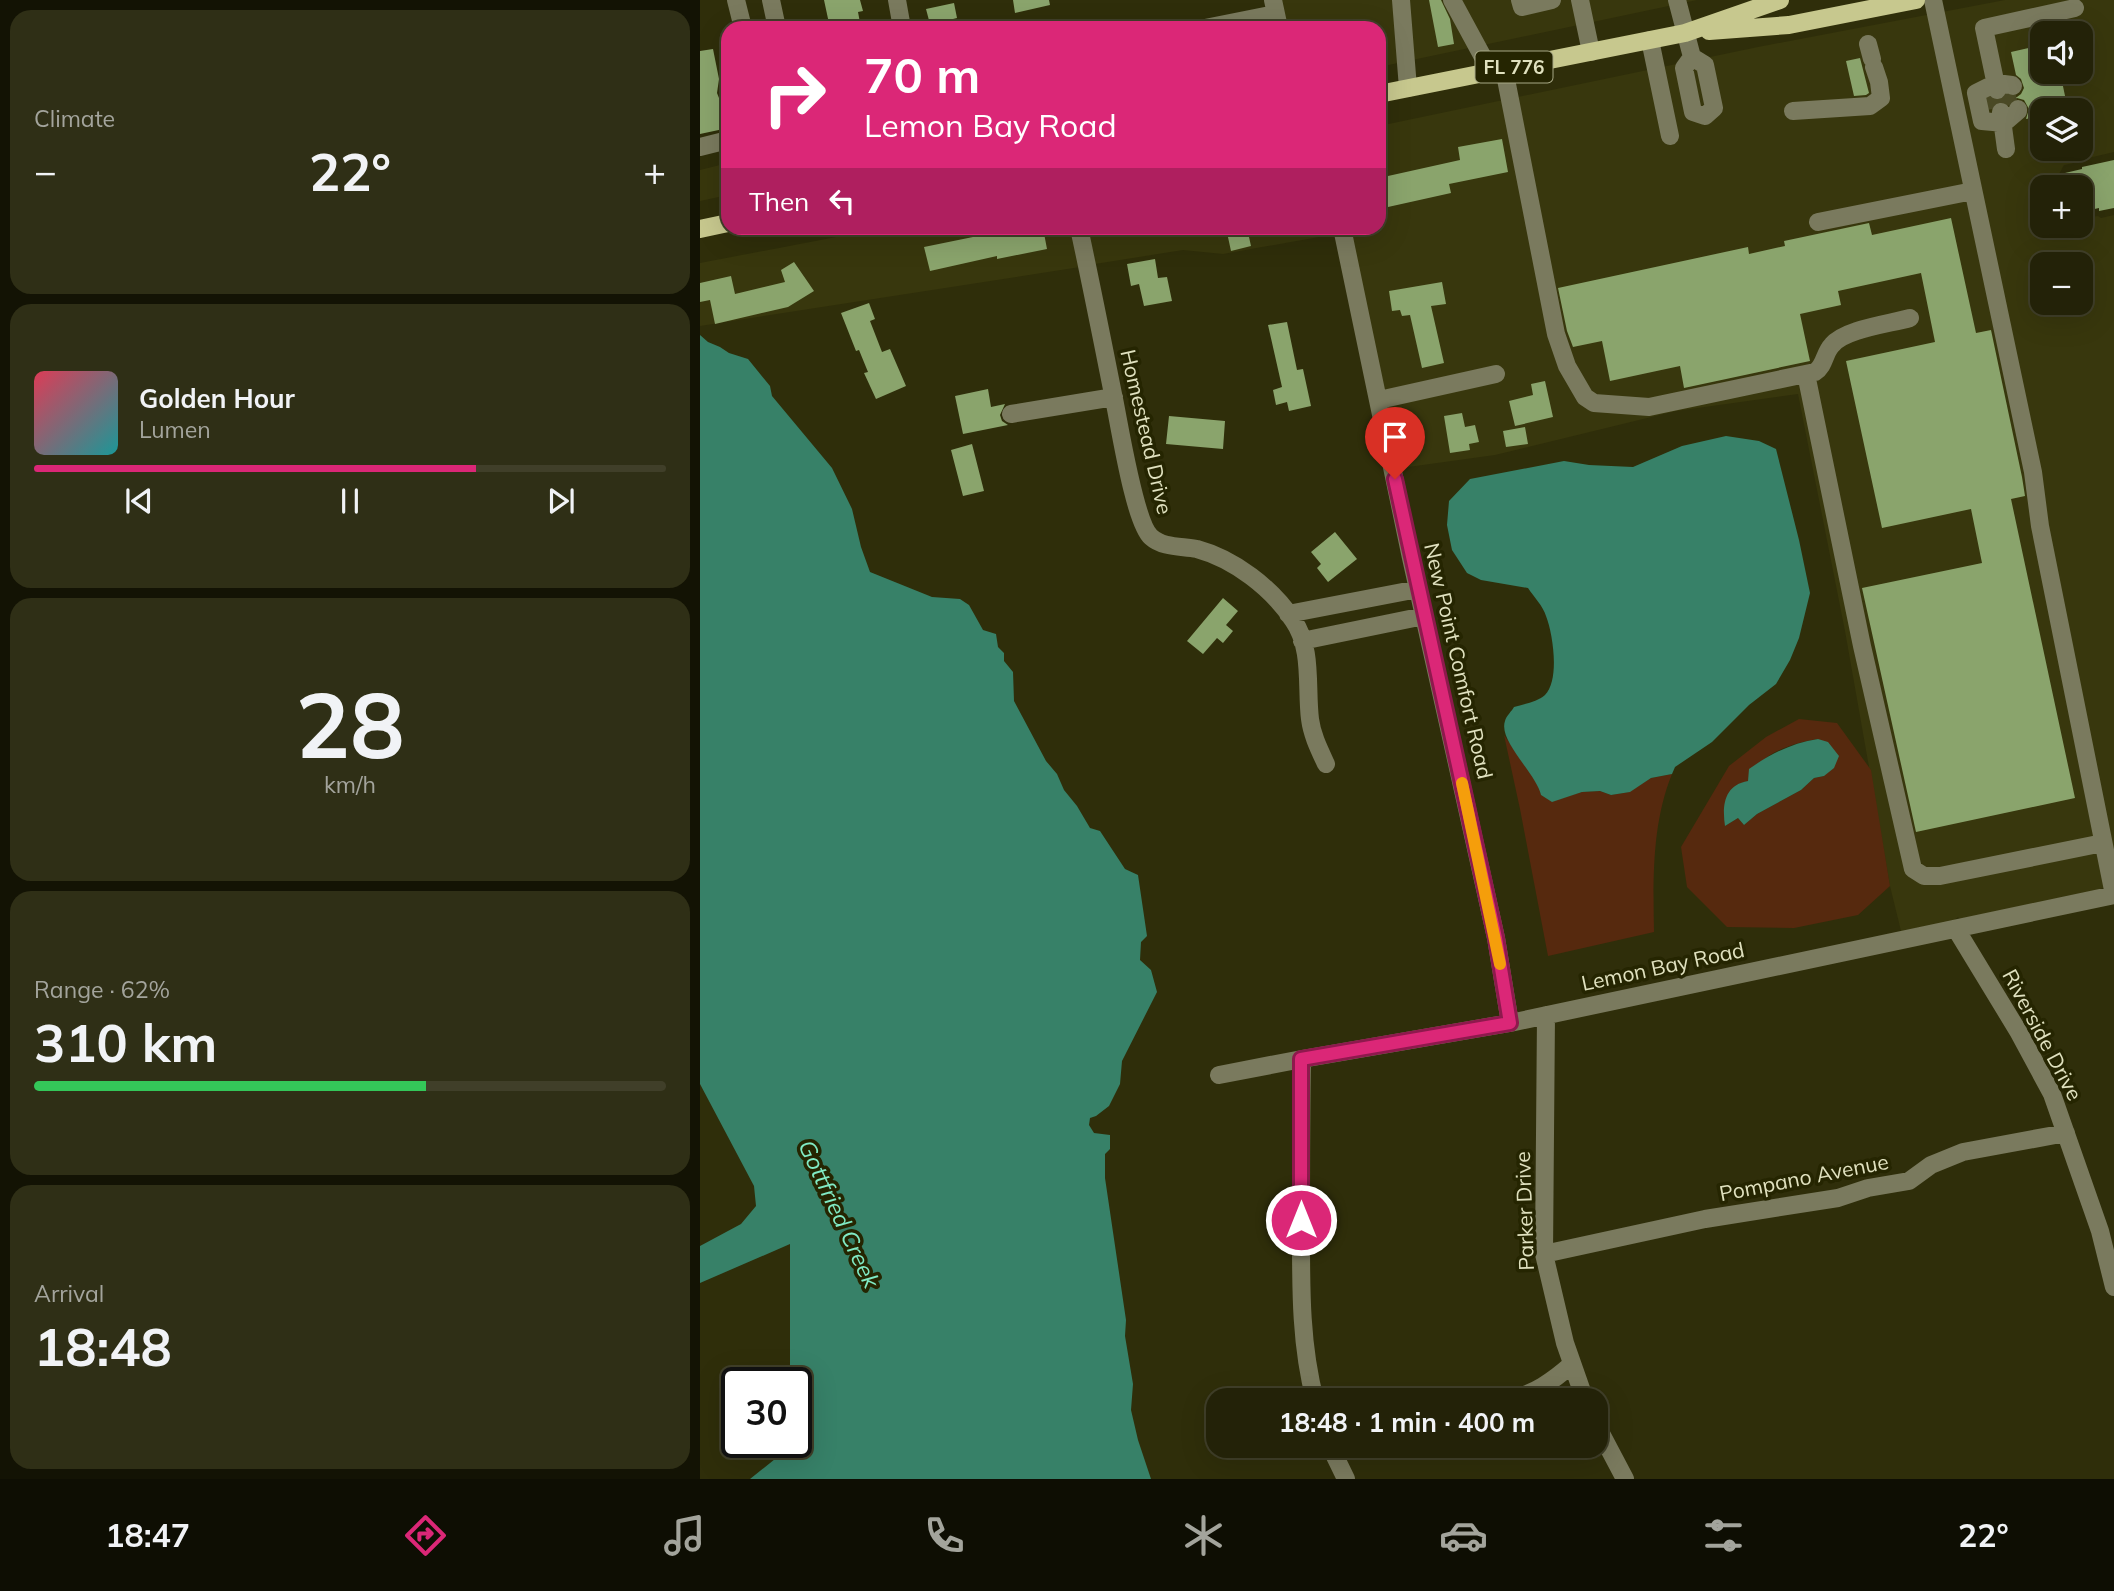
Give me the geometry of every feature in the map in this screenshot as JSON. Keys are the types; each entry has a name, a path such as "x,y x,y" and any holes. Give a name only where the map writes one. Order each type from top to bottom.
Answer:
{"main road":[{"name":"FL 776","path":"1685,33 1780,0"},
{"name":"FL 776","path":"1386,93 1685,33 1789,25 1916,0"},
{"path":"700,229 721,224"}],"street":[{"path":"736,0 741,21"},
{"path":"771,0 776,21"},
{"path":"897,0 901,21"},
{"path":"1401,0 1408,88"},
{"path":"1452,0 1498,71 1556,334 1567,366 1585,397 1594,402 1649,407 1805,374 1818,370 1832,344 1844,335 1909,318"},
{"path":"1520,0 1521,6 1549,0"},
{"path":"1580,0 1591,52"},
{"path":"1677,0 1692,57 1705,65 1714,108 1706,122"},
{"path":"1933,0 2033,472 2039,526 2114,895"},
{"path":"2006,149 2006,113 1982,121 1976,93 2000,88 1984,28 2075,8"},
{"path":"1240,21 1276,14"},
{"path":"1650,40 1670,136"},
{"path":"1793,111 1870,106 1881,98 1871,57"},
{"path":"700,147 721,142"},
{"path":"1818,222 1973,191"},
{"name":"Homestead Drive","path":"1080,235 1141,518 1149,535 1162,544 1200,550 1249,574 1288,614 1297,626 1302,641 1309,687 1311,726 1326,764"},
{"name":"New Point Comfort Road","path":"1344,235 1418,589 1496,938 1510,1023"},
{"path":"1379,400 1496,373"},
{"path":"1805,374 1862,646 1913,869 1924,876 1940,876 2103,843"},
{"path":"1011,414 1114,397"},
{"path":"1288,614 1418,589"},
{"path":"1302,641 1424,616"},
{"name":"Lemon Bay Road","path":"1219,1075 1510,1023 2114,895"},
{"name":"Riverside Drive","path":"1956,929 2018,1031 2052,1094 2100,1231 2114,1287"},
{"name":"Parker Drive","path":"1546,1015 1544,1254 1558,1318 1581,1388"},
{"path":"1301,1059 1301,1273 1305,1355 1312,1388"},
{"name":"Pompano Avenue","path":"1544,1254 1705,1219 1838,1198 1868,1188 1909,1181 1931,1165 1963,1152 2066,1133"},
{"path":"1541,1388 1572,1364"},
{"path":"1608,1447 1625,1479"},
{"path":"1336,1458 1346,1479"}],"shaded area":[{"path":"1281,0 1697,0 1386,66 1386,21 1286,21"},
{"path":"2005,0 2114,0 2114,152 2093,157 2093,98 2030,98 2030,161 2079,161 2064,165 2059,175 2030,175 2030,238 2093,238 2093,217 2114,215 2114,886 1901,931 1890,886 1845,631 1798,394 1676,411 1495,455 1401,468 1351,235 1386,235 1386,125 1758,47"},
{"path":"721,165 721,196 700,201 700,170"},
{"path":"846,235 1073,235 1080,267 700,326 700,263"},
{"path":"1089,235 1330,235 1223,254 1183,250 1095,264"},
{"path":"1799,719 1837,723 1871,770 1890,886 1858,915 1794,928 1727,927 1687,887 1681,847 1729,766 1766,737","holes":["1818,739 1824,776 1814,778 1801,790 1757,814 1744,825 1738,818 1725,826 1757,768 1775,752"]},
{"path":"1504,735 1539,785 1541,795 1552,801 1582,792 1600,791 1611,795 1629,792 1651,778 1672,774 1657,832 1654,932 1548,956"}],"water":[{"name":"Gottfried Creek","path":"700,335 729,353 748,359 770,386 772,396 832,468 852,509 870,572 932,597 960,599 969,605 983,630 996,634 998,647 1004,653 1004,661 1013,672 1014,701 1046,761 1090,828 1100,831 1125,869 1138,875 1147,936 1141,942 1140,960 1151,970 1157,992 1122,1061 1120,1084 1109,1106 1090,1118 1089,1125 1094,1133 1110,1135 1110,1149 1105,1154 1105,1178 1126,1320 1125,1336 1133,1384 1131,1410 1151,1479 750,1479 776,1458 812,1458 812,1367 790,1367 790,1244 700,1283 700,1246 741,1224 756,1206 754,1186 700,1084"},
{"path":"1726,436 1759,441 1776,449 1810,593 1799,638 1790,660 1776,684 1749,705 1712,742 1675,767 1672,774 1651,778 1630,792 1611,795 1600,791 1582,792 1552,802 1541,795 1504,729 1506,719 1514,707 1538,699 1550,688 1554,657 1546,616 1528,588 1481,580 1467,573 1452,550 1447,525 1449,501 1470,479 1564,461 1633,467 1682,446"},
{"path":"1818,739 1828,742 1839,756 1834,768 1757,814 1744,825 1738,818 1725,826 1726,798 1734,787 1748,781 1749,769 1782,750"}],"building":[{"path":"824,0 860,0 863,11 858,12 860,21 828,21"},
{"path":"1013,0 1049,0 1050,5 1015,13"},
{"path":"1429,0 1441,0 1450,19 1454,44 1438,47"},
{"path":"954,3 957,18 949,21 929,21 926,9"},
{"path":"2030,48 2030,84 2063,84 2065,98 2030,98 2030,118 2026,119 2029,109 2024,100 2017,98 2008,104 2000,101 2006,96 2017,97 2024,88 2021,79 2016,75 2011,52"},
{"path":"713,49 719,79 717,93 721,100 721,130 700,134 700,51"},
{"path":"1860,58 1869,93 1854,96 1846,61"},
{"path":"1502,139 1508,172 1449,184 1451,193 1386,207 1386,176 1460,160 1458,147"},
{"path":"2114,160 2114,208 2093,209 2093,175 2065,175 2082,167"},
{"path":"1951,218 1976,333 1991,330 2025,496 2011,499 2075,798 1916,832 1862,588 1982,563 1971,509 1882,528 1846,361 1935,342 1921,273 1838,291 1841,305 1800,314 1810,361 1684,388 1680,366 1610,381 1602,341 1573,347 1558,288 1748,247 1749,254 1785,246 1784,241 1869,223 1872,235"},
{"path":"983,235 1044,235 1047,249 997,259 997,256 930,271 924,247"},
{"path":"1228,235 1249,235 1251,246 1231,251"},
{"path":"1155,259 1158,278 1167,277 1172,301 1144,306 1139,284 1131,286 1127,264"},
{"path":"794,262 814,291 788,307 715,324 710,300 700,302 700,283 731,276 735,294 785,282 781,270"},
{"path":"1442,282 1446,304 1431,306 1444,363 1422,368 1410,315 1402,316 1400,310 1392,311 1389,291"},
{"path":"869,303 875,319 870,321 882,352 890,349 906,386 876,399 864,373 868,372 859,350 856,351 841,313"},
{"path":"1287,322 1297,370 1303,369 1311,406 1289,411 1287,402 1276,405 1273,390 1282,387 1268,325"},
{"path":"1545,381 1553,417 1515,426 1509,401 1533,395 1531,384"},
{"path":"988,389 991,407 1005,404 1000,415 1002,421 1008,425 963,434 955,396"},
{"path":"1462,413 1465,427 1475,425 1479,442 1469,444 1470,450 1450,453 1444,416"},
{"path":"1169,416 1225,421 1223,449 1166,444"},
{"path":"1525,427 1528,444 1506,447 1503,431"},
{"path":"972,444 984,491 963,496 951,450"},
{"path":"1335,532 1357,559 1328,582 1317,568 1321,564 1311,552"},
{"path":"1223,598 1238,611 1226,625 1233,631 1223,643 1217,638 1203,654 1187,641"}],"tunnel":[{"path":"2005,88 2010,110"},
{"path":"1991,91 1995,113"}],"slow traffic":[{"path":"1462,783 1500,964"}],"route":[{"path":"1301,1220 1301,1059 1510,1023 1496,938 1395,479"}]}
